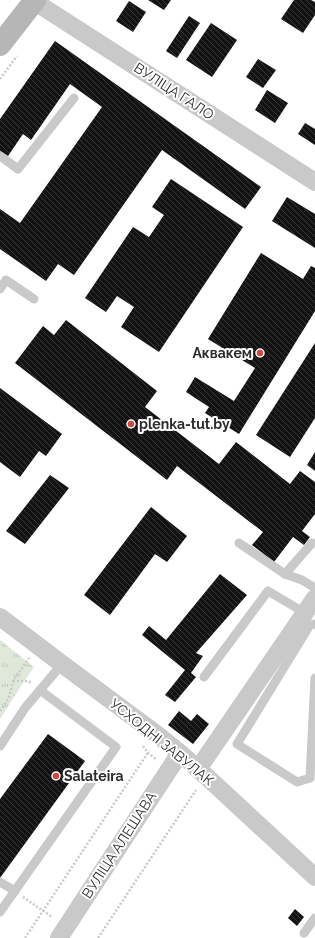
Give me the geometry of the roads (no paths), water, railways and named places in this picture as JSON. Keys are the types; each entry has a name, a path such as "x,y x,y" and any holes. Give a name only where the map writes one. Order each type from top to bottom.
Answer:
{"main road":[{"path":"0,45 34,0"}],"street":[{"name":"ВУЛІЦА ГАЛО","path":"34,0 315,182"},
{"path":"202,773 310,618 315,598"},
{"name":"УСХОДНІ ЗАВУЛАК","path":"0,617 180,753 315,877"},
{"name":"ВУЛІЦА АЛЕШАВА","path":"59,938 180,753"}],"lane":[{"path":"0,156 18,169 74,98"},
{"path":"0,289 6,280 34,299"},
{"path":"239,543 285,574 302,580 315,588"},
{"path":"285,574 312,543"},
{"path":"204,677 268,591 310,618 310,625 237,744 297,782 310,778 315,678"},
{"path":"0,746 25,708 62,664"},
{"path":"0,912 116,746 40,690"},
{"path":"0,882 15,891"},
{"path":"304,932 315,918"}],"place":[{"name":"Аквакем","path":"260,353"},
{"name":"plenka-tut.by","path":"131,424"},
{"name":"Salateira","path":"56,776"}]}
